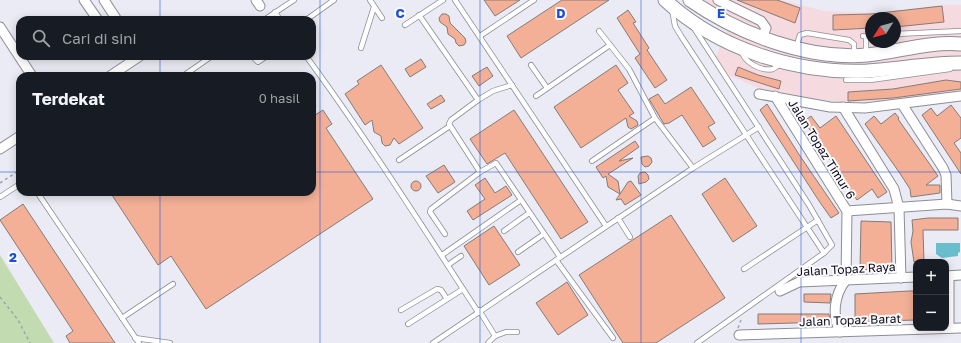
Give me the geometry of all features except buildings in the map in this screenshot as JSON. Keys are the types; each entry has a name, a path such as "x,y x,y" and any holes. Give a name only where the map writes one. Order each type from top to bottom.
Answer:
{"main road":[{"path":"690,0 722,21 762,38 796,48 832,54 860,55 925,46 961,44"},
{"path":"670,2 688,18 710,33 782,62 818,69 868,75 958,66"}],"street":[{"path":"84,0 95,16"},
{"path":"104,0 114,16"},
{"path":"718,0 761,21 766,28 762,38"},
{"path":"0,27 16,52"},
{"path":"22,60 29,72"},
{"path":"125,60 128,64"},
{"path":"116,72 134,60"},
{"path":"759,94 808,103 866,108 961,97"},
{"name":"Jalan Topaz Timur 6","path":"775,96 847,211 846,280 840,288 836,305 836,324 840,332"},
{"path":"902,104 943,168 946,175 947,204"},
{"path":"843,107 890,180 899,208 901,278"},
{"path":"0,149 16,139"},
{"path":"847,211 947,204 961,206"},
{"path":"949,276 961,275"},
{"name":"Jalan Topaz Raya","path":"780,291 799,282 913,277"},
{"name":"Jalan Topaz Barat","path":"949,328 961,328"},
{"name":"Jalan Topaz Barat","path":"739,335 913,329"}],"lane":[{"path":"270,16 294,0"},
{"path":"312,16 334,0"},
{"path":"370,0 382,18"},
{"path":"405,25 443,0"},
{"path":"455,0 606,226"},
{"path":"480,36 534,0"},
{"path":"670,2 676,26 681,36 824,253"},
{"path":"361,48 374,7"},
{"path":"275,12 278,16"},
{"path":"419,15 478,100"},
{"path":"688,18 818,220 832,245 824,253 697,343"},
{"path":"599,31 629,69 655,118 693,168"},
{"path":"901,34 961,31"},
{"path":"796,48 800,35 807,33 849,40 854,44 860,55"},
{"path":"860,55 865,41"},
{"path":"536,96 610,45"},
{"path":"192,72 207,60"},
{"path":"309,60 340,103 442,255 463,289 496,336"},
{"path":"531,65 547,88"},
{"path":"846,80 868,75"},
{"path":"399,160 450,126 452,120 478,100 493,91 512,85"},
{"path":"592,161 655,118"},
{"path":"450,126 480,172"},
{"path":"433,343 693,168 759,127"},
{"path":"445,234 430,212 431,209 480,172 497,163 544,234 558,259 613,338"},
{"path":"0,197 16,187"},
{"path":"40,196 139,343"},
{"path":"442,255 521,200"},
{"path":"504,231 529,213"},
{"path":"618,218 630,237"},
{"path":"744,269 818,220"},
{"path":"518,252 544,234"},
{"path":"448,265 461,256"},
{"path":"122,318 173,284"},
{"path":"401,310 437,289 441,290 447,299"},
{"path":"408,324 463,289"},
{"path":"488,343 496,336 506,332 517,332"},
{"path":"135,338 170,343"}],"path":[{"path":"0,183 16,173"},
{"path":"0,297 18,320 30,343"}],"shaded area":[{"path":"694,0 782,0 824,11 865,13 865,48 901,48 901,12 883,12 943,5 961,5 961,92 949,92 887,101 841,102 793,96 756,87 728,75 715,58 731,21"}],"green space":[{"path":"0,255 54,343 0,343"}],"water":[{"path":"936,243 960,243 960,252 958,253 958,256 942,258 936,254"}]}
